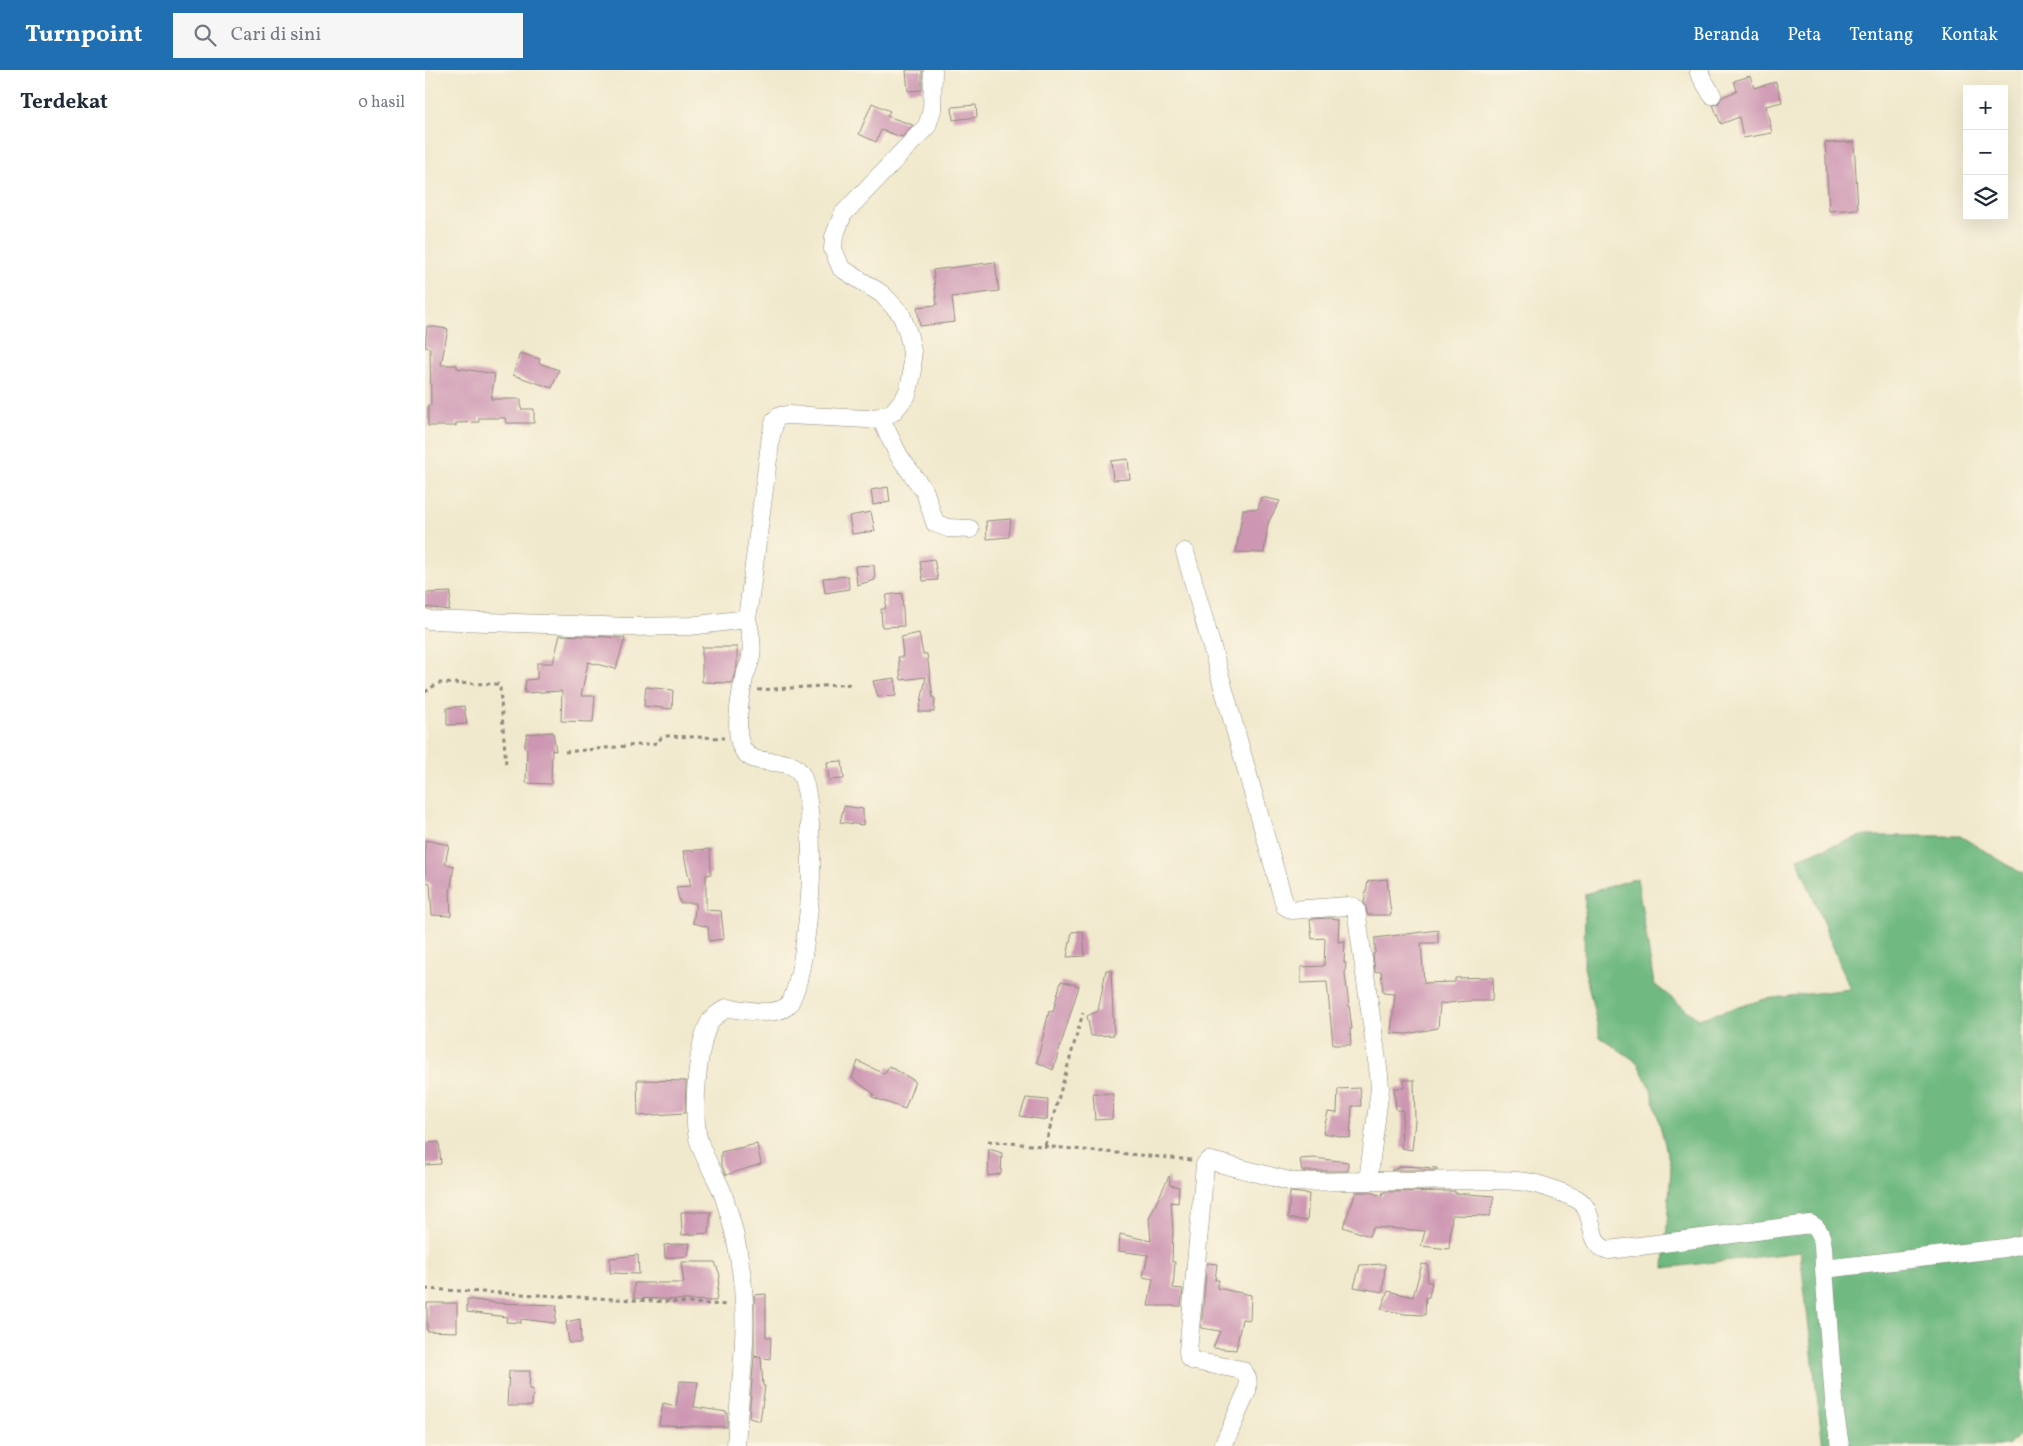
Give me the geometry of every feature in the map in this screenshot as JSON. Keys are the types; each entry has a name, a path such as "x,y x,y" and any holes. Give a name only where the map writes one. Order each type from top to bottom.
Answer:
{"street":[{"path":"736,1446 744,1341 744,1306 739,1258 723,1193 706,1159 698,1137 695,1111 702,1042 711,1020 727,1008 767,1011 778,1010 788,1006 795,994 800,972 807,925 811,871 806,797 801,774 787,764 759,761 749,756 743,749 739,739 740,703 751,656 747,619 771,436 775,420 781,416 867,419 880,417 893,412 907,395 912,375 912,351 901,314 882,294 841,268 833,250 833,237 843,214 927,126 932,110 933,70"},
{"path":"1700,70 1699,73 1712,94"},
{"path":"880,417 899,456 925,492 935,523 948,528 970,529"},
{"path":"1185,552 1285,906 1293,910 1348,906 1354,907 1356,910 1379,1075 1369,1181"},
{"path":"425,618 429,620 631,627 690,626 747,619"},
{"path":"1223,1446 1247,1391 1247,1374 1242,1370 1194,1362 1189,1358 1188,1351 1204,1169 1208,1161 1293,1182 1505,1180 1529,1182 1577,1200 1585,1205 1589,1212 1596,1245 1602,1249 1609,1250 1810,1224 1815,1226 1820,1232 1835,1414 1840,1446"},
{"path":"1824,1269 2005,1248 2023,1244"}],"path":[{"path":"425,692 438,684 498,684 500,688 506,766"},
{"path":"742,690 854,684"},
{"path":"565,752 657,743 661,738 667,736 739,739"},
{"path":"1045,1145 1083,1013"},
{"path":"988,1141 1208,1161"},
{"path":"425,1289 744,1306"}],"green space":[{"path":"1861,836 1960,836 2023,874 2023,1430 2008,1446 1823,1446 1800,1252 1664,1268 1671,1168 1651,1090 1637,1062 1600,1037 1584,967 1585,894 1637,878 1654,984 1698,1019 1765,999 1850,989 1797,858"}],"building":[{"path":"906,70 922,70 922,90 908,91"},
{"path":"1750,76 1754,88 1776,82 1782,102 1766,106 1772,133 1743,138 1739,117 1721,124 1713,105 1718,104 1722,97 1737,91 1734,81"},
{"path":"872,103 890,111 887,116 913,125 902,137 881,130 876,142 859,134"},
{"path":"976,105 977,117 953,120 952,107"},
{"path":"1854,142 1858,209 1829,211 1825,143"},
{"path":"995,262 999,291 952,297 955,322 920,326 917,307 937,305 933,270"},
{"path":"427,326 448,329 441,365 457,365 457,368 495,374 491,399 521,399 521,409 534,409 534,423 506,423 505,418 479,418 479,422 456,423 456,426 428,426 428,405 431,405 430,348 425,347"},
{"path":"520,353 540,359 539,363 559,370 552,388 513,375"},
{"path":"1128,459 1130,479 1113,480 1111,461"},
{"path":"888,487 890,502 873,505 871,490"},
{"path":"1261,497 1280,501 1268,523 1264,553 1236,552 1243,509 1258,509"},
{"path":"871,512 875,531 852,534 849,516"},
{"path":"1011,519 1009,537 987,539 986,521"},
{"path":"934,559 938,580 923,581 920,561"},
{"path":"874,565 875,580 857,585 855,566"},
{"path":"848,576 849,589 825,593 823,578"},
{"path":"451,592 449,610 425,607 425,593"},
{"path":"902,593 904,626 882,627 881,609 885,609 887,595"},
{"path":"919,633 923,654 927,654 933,698 935,698 934,712 919,712 926,677 901,680 898,657 903,657 901,637"},
{"path":"560,635 625,638 616,669 588,662 581,696 595,696 593,722 561,721 562,691 524,693 526,680 537,679 537,663 553,663"},
{"path":"702,647 737,647 737,666 732,683 702,682"},
{"path":"895,678 896,696 878,697 873,681"},
{"path":"646,687 673,690 672,709 644,706"},
{"path":"464,706 467,724 447,725 447,708"},
{"path":"553,732 556,751 552,750 551,784 526,783 527,748 524,748 527,734"},
{"path":"842,761 844,779 829,780 827,762"},
{"path":"844,806 863,809 863,825 840,822"},
{"path":"425,840 449,845 445,864 454,866 450,893 451,916 432,915 430,883 425,882"},
{"path":"710,849 711,874 706,875 706,910 721,911 724,939 709,941 708,927 693,923 696,903 680,903 676,887 691,886 683,851"},
{"path":"1387,879 1391,915 1368,915 1364,902 1368,881"},
{"path":"1310,919 1339,919 1338,942 1345,941 1344,963 1346,963 1345,974 1352,1029 1350,1029 1351,1045 1333,1045 1327,982 1301,983 1301,967 1324,966 1325,938 1312,939"},
{"path":"1438,930 1438,943 1421,943 1424,983 1455,982 1455,978 1493,977 1492,1001 1440,1004 1438,1028 1407,1034 1391,1033 1395,994 1383,993 1381,971 1375,972 1373,954 1375,953 1375,938"},
{"path":"1083,931 1085,956 1067,957 1072,932"},
{"path":"1106,970 1111,970 1114,1035 1091,1036 1087,1016 1098,1011"},
{"path":"1061,981 1079,986 1053,1070 1037,1062 1049,1011 1053,1012"},
{"path":"858,1061 884,1074 889,1066 915,1081 905,1109 872,1097 874,1094 852,1078"},
{"path":"637,1080 686,1081 685,1113 638,1116"},
{"path":"1404,1080 1414,1080 1415,1121 1412,1150 1401,1148 1403,1110 1396,1110 1394,1088 1404,1088"},
{"path":"1360,1088 1361,1106 1352,1106 1350,1138 1323,1133 1328,1112 1337,1113 1338,1089"},
{"path":"1093,1093 1113,1094 1112,1119 1095,1120"},
{"path":"1026,1098 1048,1100 1047,1120 1020,1116"},
{"path":"439,1142 441,1164 425,1165 425,1143"},
{"path":"757,1144 761,1164 726,1175 721,1164 721,1152"},
{"path":"989,1149 1002,1153 1001,1174 988,1176"},
{"path":"1314,1158 1348,1162 1348,1171 1302,1171 1300,1159"},
{"path":"1404,1166 1437,1168 1437,1170 1391,1170"},
{"path":"1169,1176 1170,1185 1179,1187 1178,1203 1171,1202 1173,1231 1172,1262 1175,1262 1173,1288 1183,1289 1181,1306 1148,1306 1153,1279 1143,1277 1148,1255 1119,1251 1120,1234 1151,1241 1149,1218"},
{"path":"1455,1191 1455,1193 1494,1196 1490,1216 1452,1215 1449,1249 1421,1246 1425,1231 1373,1227 1369,1236 1343,1227 1356,1192 1370,1192 1382,1196 1383,1192"},
{"path":"1290,1192 1309,1194 1307,1221 1288,1218"},
{"path":"681,1212 711,1212 709,1233 682,1235"},
{"path":"690,1243 688,1256 665,1258 664,1245"},
{"path":"638,1255 639,1274 610,1273 610,1258"},
{"path":"681,1262 715,1262 720,1275 716,1301 634,1298 634,1283 684,1283"},
{"path":"1207,1263 1217,1264 1215,1280 1219,1280 1217,1288 1251,1295 1250,1320 1242,1319 1236,1350 1213,1348 1220,1331 1201,1328"},
{"path":"1385,1264 1383,1292 1354,1287 1360,1265"},
{"path":"1422,1264 1428,1265 1427,1282 1432,1282 1429,1297 1426,1297 1425,1315 1404,1314 1381,1309 1388,1291 1413,1297"},
{"path":"766,1294 766,1337 771,1337 770,1359 754,1356 754,1295"},
{"path":"467,1299 497,1303 557,1305 555,1323 521,1319 521,1323 506,1322 507,1317 467,1312"},
{"path":"427,1303 457,1303 457,1332 427,1331"},
{"path":"580,1319 581,1343 569,1343 566,1322"},
{"path":"754,1357 761,1357 763,1386 765,1386 760,1421 749,1418"},
{"path":"509,1371 530,1371 529,1389 533,1389 532,1406 507,1406"},
{"path":"680,1381 698,1382 694,1407 727,1412 727,1427 659,1425 663,1403 676,1406"}]}
